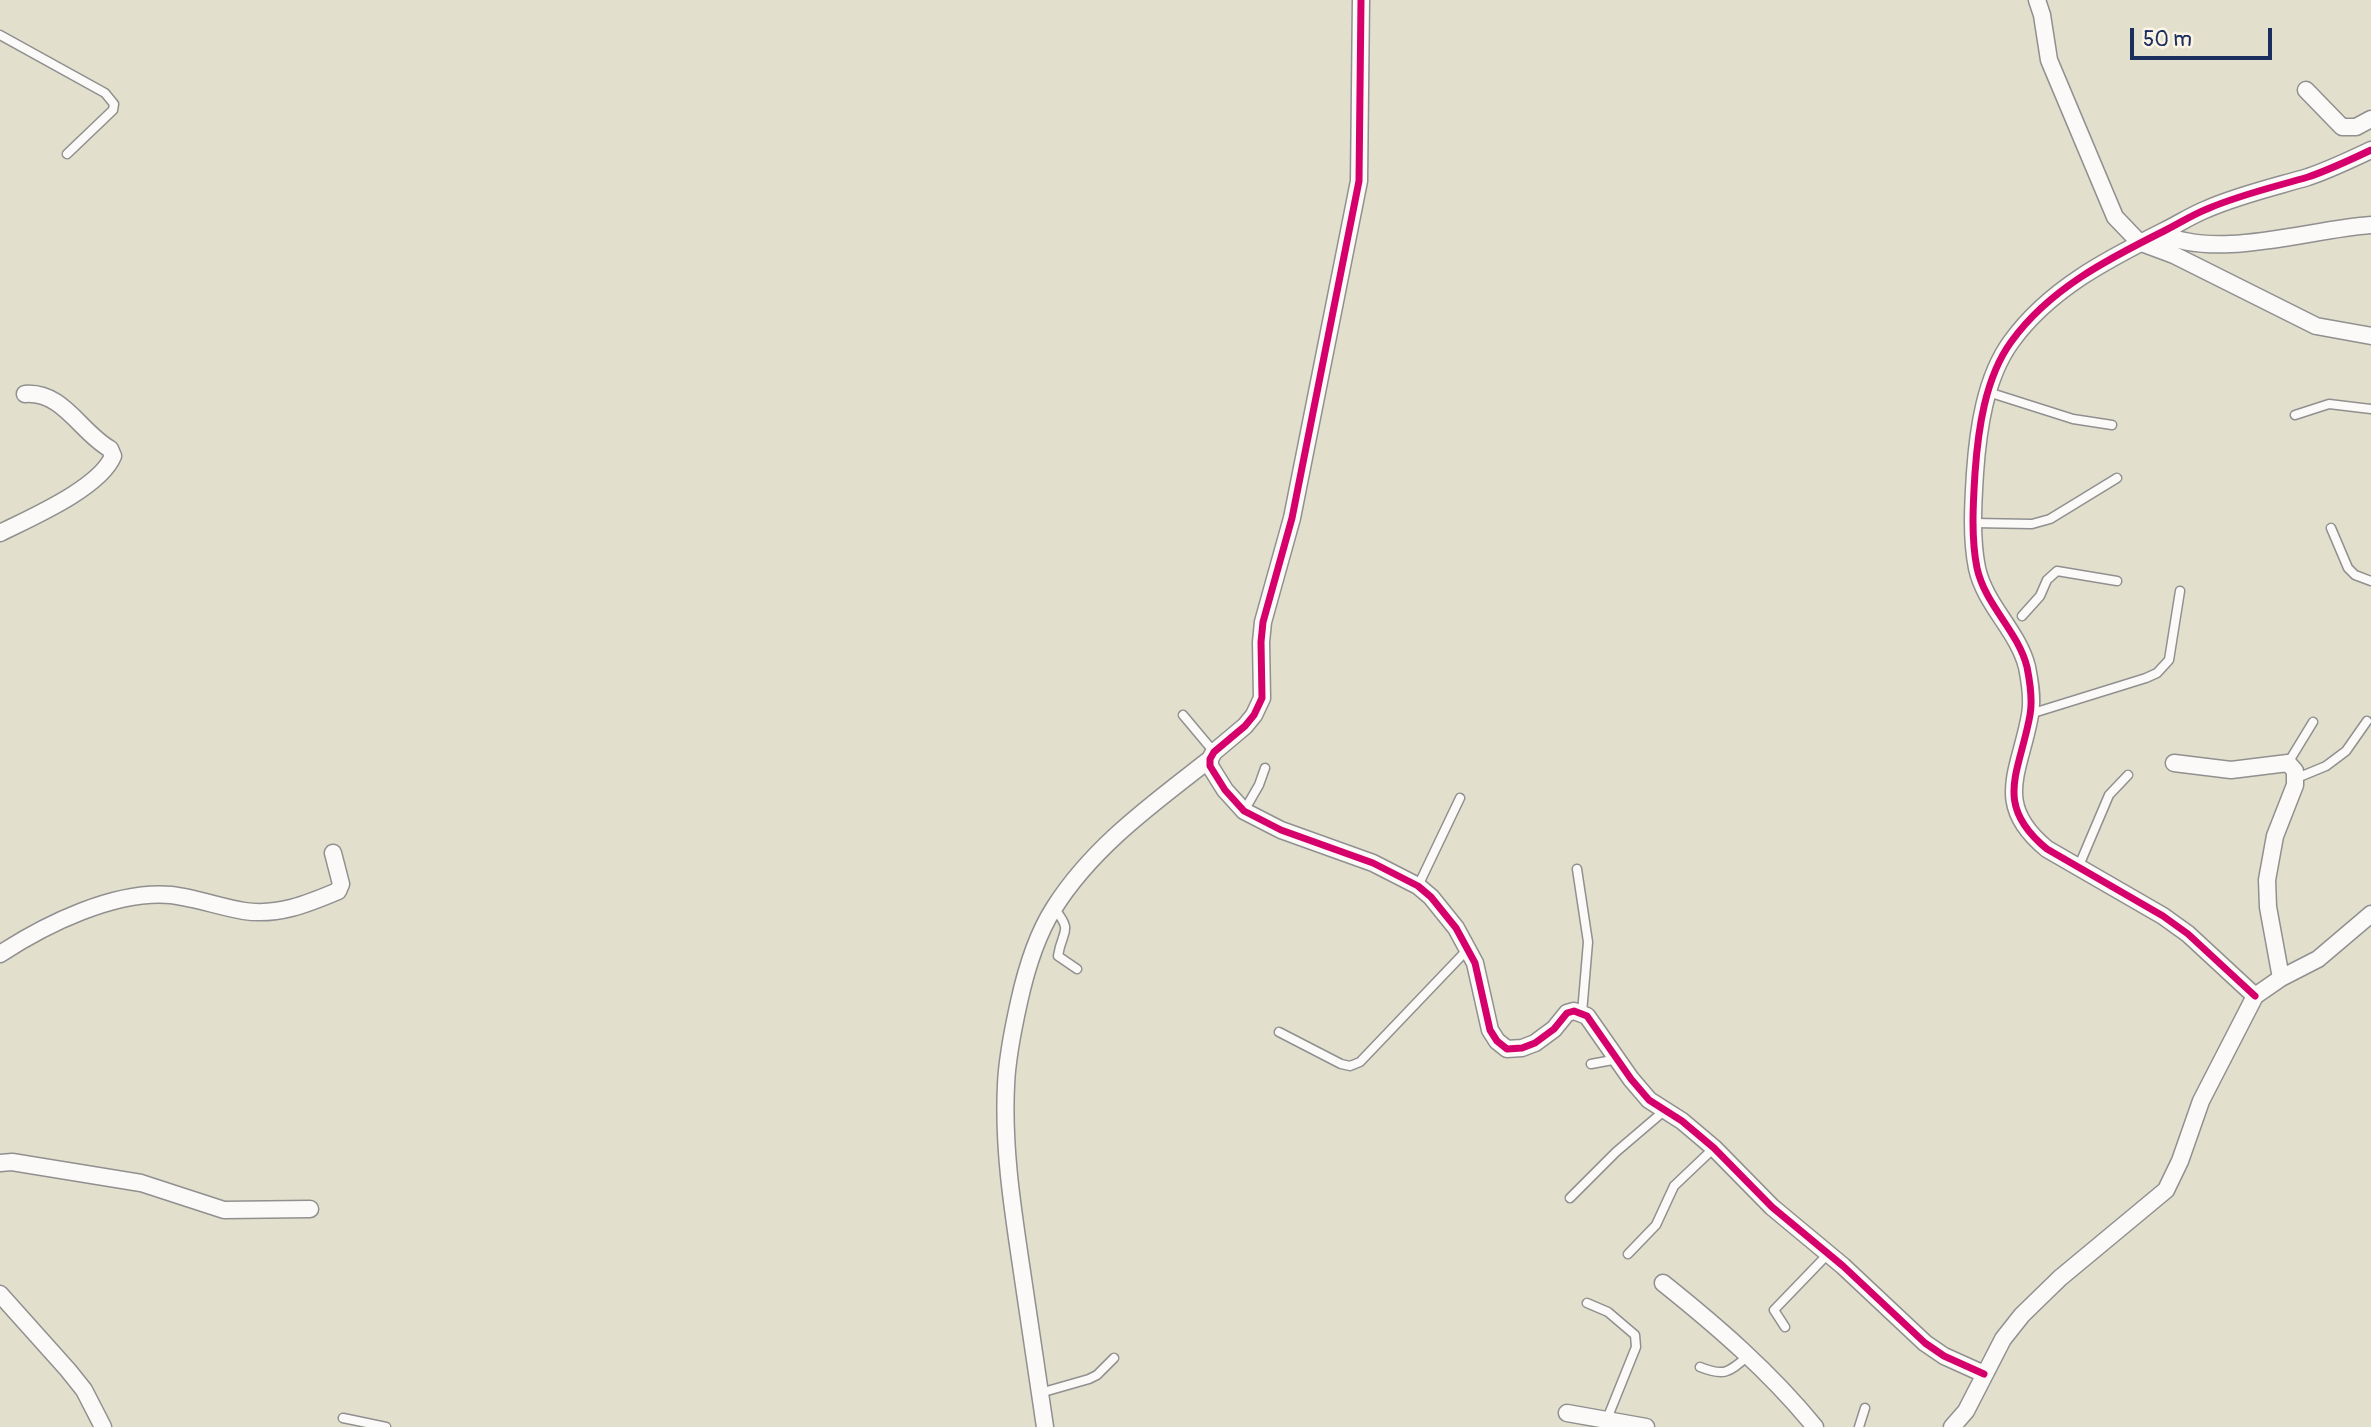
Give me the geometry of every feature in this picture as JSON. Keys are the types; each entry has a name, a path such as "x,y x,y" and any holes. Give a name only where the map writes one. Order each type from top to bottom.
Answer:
{"street":[{"path":"1045,1427 1010,1191 1006,1084 1014,1023 1037,940 1054,908 1089,863 1126,825 1245,726 1262,698 1263,622 1292,518 1359,181 1361,0"},
{"path":"2037,0 2049,60 2115,217 2140,242 2174,255 2316,326 2371,336"},
{"path":"2306,90 2342,127 2356,127 2371,119"},
{"path":"2255,996 2188,934 2078,868 2032,837 2022,825 2013,798 2030,714 2030,685 2026,665 2011,628 1981,582 1977,568 1974,523 1977,445 1988,392 2010,342 2040,310 2096,266 2206,209 2311,176 2371,150"},
{"path":"2161,233 2185,242 2242,244 2371,225"},
{"path":"0,533 72,495 99,476 113,456 110,449 97,442 55,400 38,393 25,394"},
{"path":"1212,755 1210,766 1220,784 1244,811 1281,830 1373,863 1418,886 1431,897 1456,928 1475,964 1490,1030 1497,1041 1507,1049 1522,1048 1535,1043 1554,1029 1567,1013 1582,1013 1595,1024 1649,1100 1682,1121 1714,1148 1772,1207 1829,1254 1925,1343 1944,1356 1984,1374"},
{"path":"2174,763 2231,770 2288,763 2295,771 2297,778 2275,836 2267,880 2268,907 2281,978"},
{"path":"0,954 22,940 89,909 134,896 170,895 245,911 288,910 338,891 341,884 334,853"},
{"path":"1952,1427 1966,1411 2003,1339 2038,1298 2166,1189 2180,1161 2201,1101 2255,996 2281,978 2318,959 2371,914"},
{"path":"0,1163 12,1161 141,1184 224,1210 310,1209"},
{"path":"1663,1283 1723,1331 1805,1423"},
{"path":"0,1294 76,1380 103,1427"},
{"path":"1567,1413 1646,1427"}],"lane":[{"path":"0,35 78,76 110,98 114,104 113,110 67,154"},
{"path":"1988,392 2073,419 2112,425"},
{"path":"2295,415 2329,404 2371,409"},
{"path":"1974,523 2032,524 2050,519 2117,478"},
{"path":"2331,528 2348,568 2355,575 2371,581"},
{"path":"2022,616 2040,596 2047,580 2057,571 2117,581"},
{"path":"2030,714 2127,685 2157,673 2169,660 2180,591"},
{"path":"1183,715 1212,755"},
{"path":"2288,763 2313,722"},
{"path":"2297,778 2326,766 2346,751 2367,722"},
{"path":"1244,811 1265,768"},
{"path":"2078,868 2109,795 2128,775"},
{"path":"1418,886 1460,798"},
{"path":"1577,869 1588,942 1582,1013"},
{"path":"1054,908 1066,927 1058,956 1077,969"},
{"path":"1279,1032 1341,1064 1350,1066 1360,1062 1468,949"},
{"path":"1591,1064 1618,1059"},
{"path":"1570,1198 1616,1152 1664,1111"},
{"path":"1628,1254 1656,1225 1674,1185 1714,1148"},
{"path":"1785,1327 1774,1310 1829,1254"},
{"path":"1587,1303 1608,1312 1635,1335 1636,1347 1607,1419"},
{"path":"1700,1367 1722,1373 1733,1369 1748,1356"},
{"path":"1040,1393 1089,1379 1114,1358"},
{"path":"1859,1427 1865,1408"},
{"path":"343,1418 386,1427"}],"cycle path":[{"path":"1361,0 1359,181 1292,518 1263,622 1262,698 1245,726 1214,752 1210,766 1225,790 1244,811 1281,830 1373,863 1418,886 1431,897 1456,928 1475,963 1490,1030 1497,1041 1507,1049 1522,1048 1535,1043 1554,1029 1567,1013 1574,1011 1587,1016 1649,1100 1682,1121 1714,1148 1772,1207 1843,1266 1925,1343 1944,1356 1984,1374"},
{"path":"2255,996 2188,934 2163,916 2047,849 2030,833 2020,817 2014,786 2030,715 2031,691 2023,654 1987,594 1977,568 1973,521 1978,439 1984,405 2002,356 2026,323 2061,291 2101,264 2201,211 2316,174 2371,150"}]}
